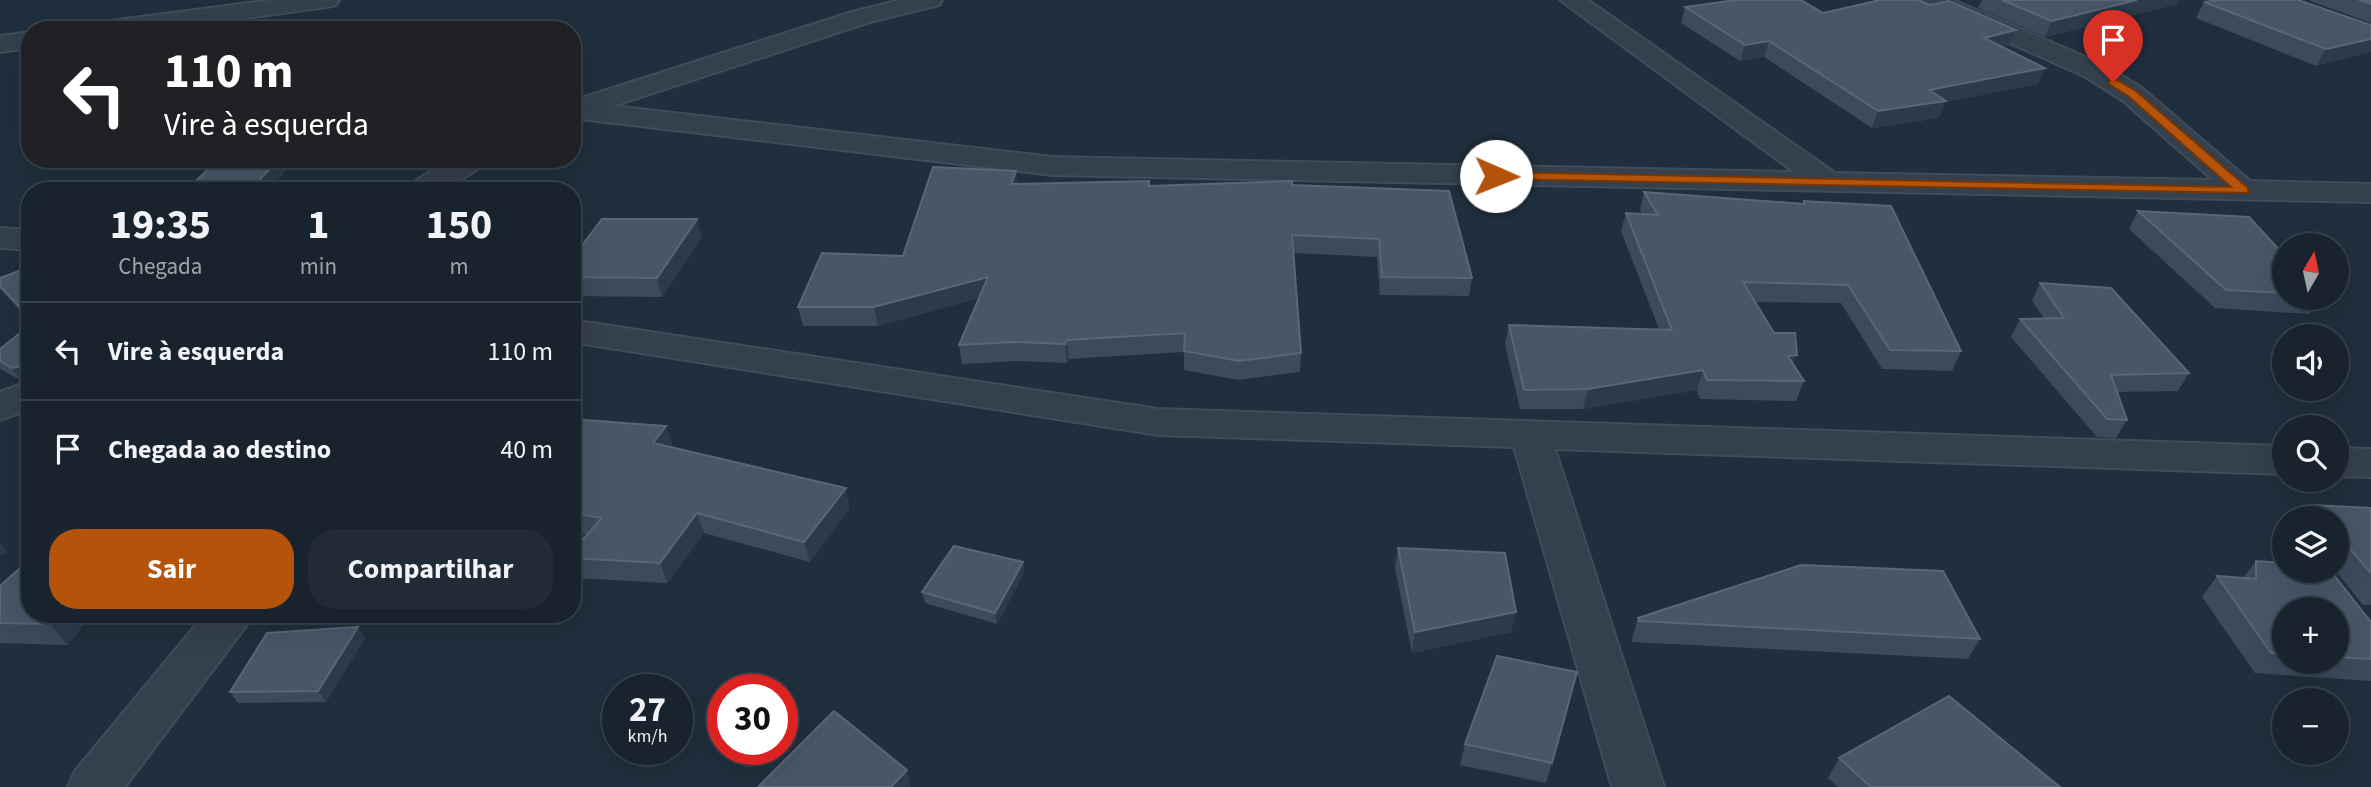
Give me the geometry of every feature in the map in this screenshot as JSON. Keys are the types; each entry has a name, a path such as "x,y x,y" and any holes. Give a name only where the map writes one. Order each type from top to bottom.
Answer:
{"street":[{"path":"170,21 327,0"},
{"path":"581,107 861,18 930,0"},
{"path":"1572,0 1829,183"},
{"path":"1933,0 2093,70 2132,94 2243,191"},
{"path":"0,44 21,41"},
{"path":"581,111 1052,166 2371,193"},
{"path":"436,182 458,168"},
{"path":"0,238 21,239"},
{"path":"581,332 1158,422 2272,460"},
{"path":"0,408 21,398"},
{"path":"1531,435 1638,787"},
{"path":"2349,462 2371,463"},
{"path":"94,787 225,623"}],"building":[{"path":"1736,0 1801,0 1823,13 1880,0 1918,0 1930,5 1949,1 2016,30 1984,38 2045,68 1929,90 1946,101 1878,111 1769,41 1745,45 1685,7"},
{"path":"2002,0 2137,0 2052,21"},
{"path":"2298,0 2371,25 2371,39 2326,49 2204,2"},
{"path":"933,167 1016,171 1011,184 1149,181 1149,186 1292,181 1292,185 1449,191 1472,278 1382,277 1379,239 1292,235 1301,353 1239,361 1184,351 1185,333 1067,340 1065,344 1013,342 959,345 988,277 874,307 798,307 822,253 903,256"},
{"path":"209,168 271,168 257,182 195,182"},
{"path":"1644,192 1805,204 1804,201 1891,206 1961,351 1890,350 1848,285 1743,282 1774,333 1795,333 1797,355 1788,356 1804,381 1707,380 1703,370 1588,389 1524,390 1509,325 1672,330 1626,213 1658,215"},
{"path":"2138,211 2249,217 2272,242 2272,292 2226,290"},
{"path":"602,219 697,219 657,278 581,277 581,247"},
{"path":"21,270 21,308 0,286 0,278"},
{"path":"2040,283 2111,288 2189,373 2111,375 2127,420 2107,419 2020,319 2064,318"},
{"path":"21,332 21,366 12,368 0,361 0,349"},
{"path":"581,420 666,426 653,443 846,488 804,542 697,513 660,563 581,559 581,542 602,518 581,514"},
{"path":"2349,507 2371,508 2371,573 2349,548"},
{"path":"954,546 1023,562 995,613 922,592"},
{"path":"1398,548 1505,553 1516,612 1415,632"},
{"path":"2256,561 2272,562 2272,583 2340,583 2371,622 2371,659 2349,658 2349,597 2272,597 2271,653 2217,576 2256,579"},
{"path":"1801,565 1943,571 1980,639 1639,621 1638,618"},
{"path":"21,567 21,623 51,623 50,624 0,623 0,586"},
{"path":"358,627 318,691 230,692 267,633"},
{"path":"1497,656 1577,672 1552,763 1465,744"},
{"path":"1949,696 2060,787 1871,787 1839,758"},
{"path":"834,711 907,770 891,787 758,787 780,765 798,765 798,747"}],"route":[{"path":"1496,176 2243,191 2132,94 2113,82"}]}
